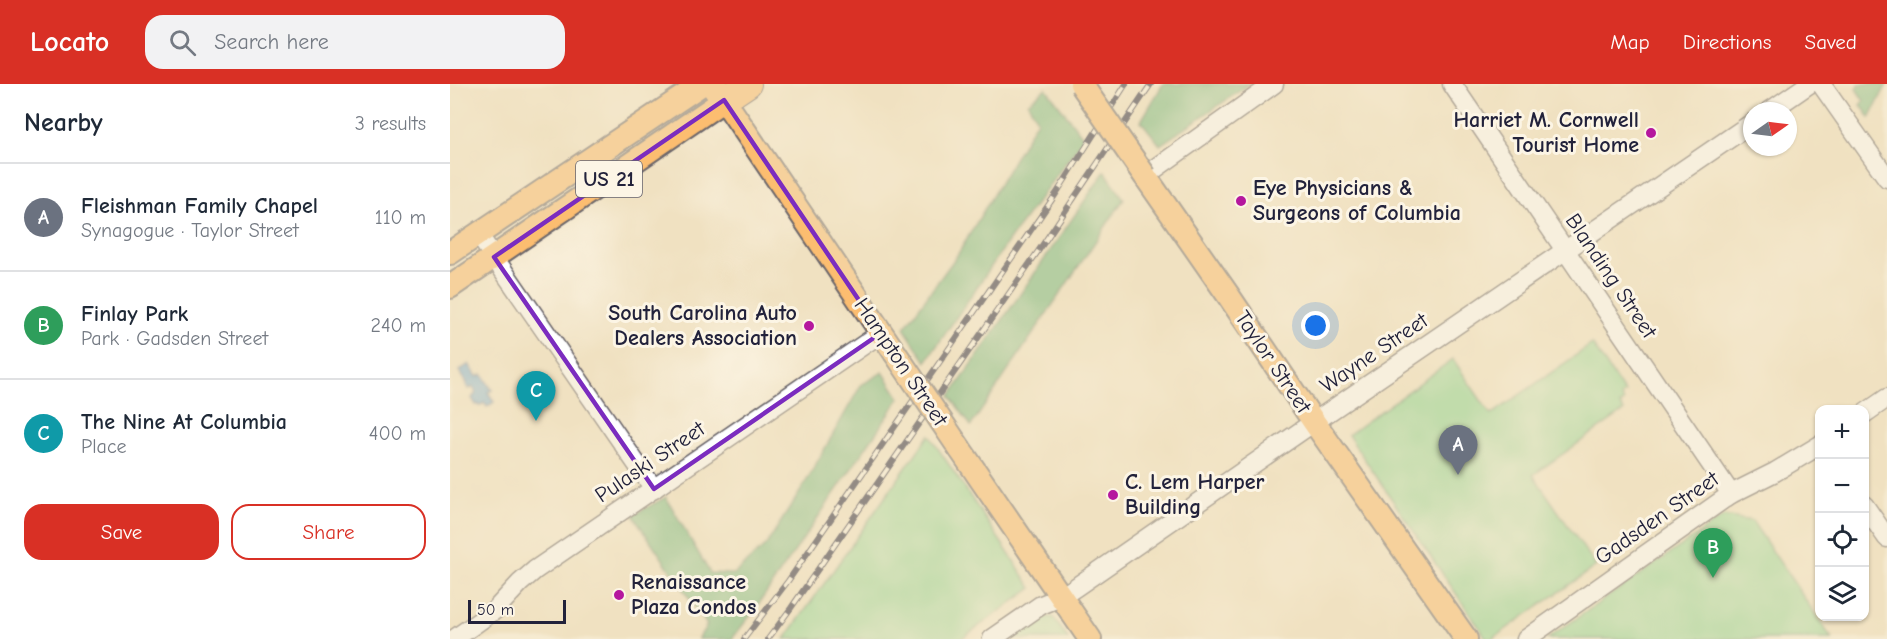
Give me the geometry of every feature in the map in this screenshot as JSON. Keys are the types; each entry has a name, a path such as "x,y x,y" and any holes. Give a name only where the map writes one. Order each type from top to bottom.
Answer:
{"highway":[{"name":"US 21","path":"718,92 748,84"}],"main road":[{"name":"US 21","path":"450,253 702,84"},
{"name":"Taylor Street","path":"1081,84 1466,639"},
{"name":"US 21","path":"450,287 718,92"},
{"name":"Hampton Street","path":"718,92 1090,639"}],"street":[{"path":"1145,176 1274,84"},
{"name":"Blanding Street","path":"1452,84 1731,494"},
{"path":"1783,102 1809,84"},
{"path":"1821,84 1887,178"},
{"name":"Wayne Street","path":"992,639 1041,605 1061,597 1743,129"},
{"path":"478,234 654,489"},
{"name":"Pulaski Street","path":"454,639 495,610 535,570 881,333"},
{"path":"1869,411 1887,398"},
{"name":"Gadsden Street","path":"1526,639 1731,494 1775,472 1815,448"},
{"path":"1875,511 1887,538"}],"highlighted area":[{"path":"724,100 881,333 654,489 494,257"}],"green space":[{"path":"1163,84 1250,84 1160,145 1141,121"},
{"path":"1859,84 1887,84 1870,118 1861,105 1864,101 1856,89"},
{"path":"1046,88 1084,138 1012,236 926,362 904,328 958,254 1037,120 1028,103"},
{"path":"1105,171 1124,199 971,426 950,396"},
{"path":"1592,344 1625,393 1621,396 1624,402 1620,405 1624,411 1533,475 1596,566 1492,639 1487,639 1348,435 1453,359 1491,415"},
{"path":"883,372 900,398 753,612 732,639 698,639 707,625 633,515 666,497 710,573 734,574 766,545 800,492 861,385"},
{"path":"929,435 1032,588 961,639 785,639"},
{"path":"1724,516 1752,521 1815,614 1815,621 1820,621 1832,639 1547,639"},
{"path":"1044,617 1053,617 1068,639 1010,639"}],"water":[{"path":"469,364 477,377 482,374 492,390 488,392 494,402 487,407 484,403 476,405 472,398 476,393 473,387 469,389 459,371"}],"railway":[{"path":"744,639 788,581 1056,194 1126,84"},
{"path":"768,639 1039,250 1151,84"}],"place":[{"name":"Harriet M. Cornwell Tourist Home","path":"1651,133"},
{"name":"Eye Physicians & Surgeons of Columbia","path":"1241,201"},
{"name":"South Carolina Auto Dealers Association","path":"809,326"},
{"name":"The Nine At Columbia","path":"536,421"},
{"name":"Fleishman Family Chapel","path":"1458,475"},
{"name":"C. Lem Harper Building","path":"1113,495"},
{"name":"Finlay Park","path":"1713,578"},
{"name":"Renaissance Plaza Condos","path":"619,595"}]}
